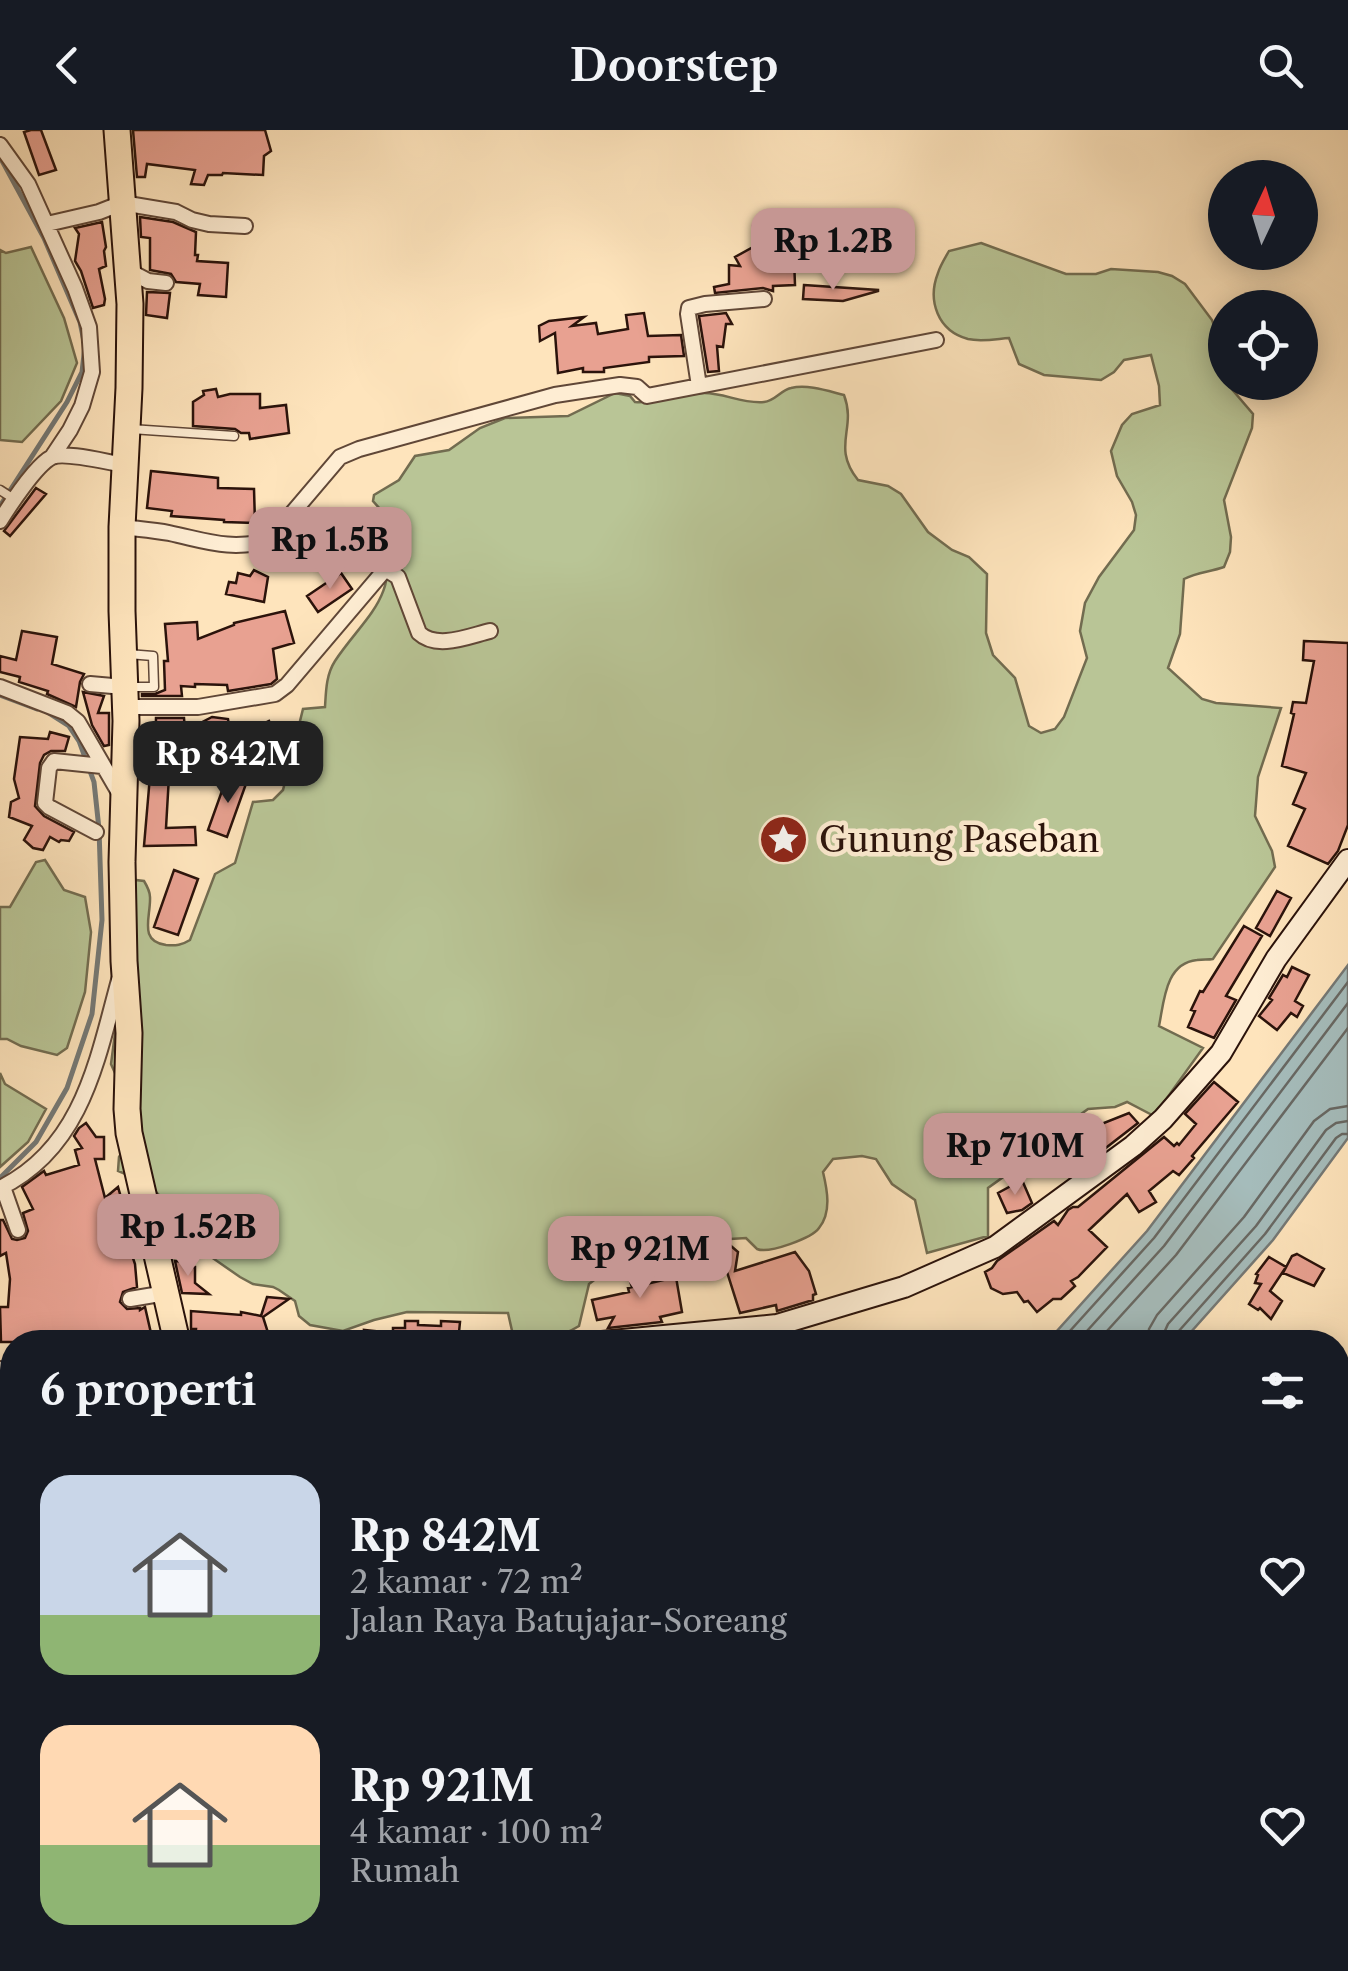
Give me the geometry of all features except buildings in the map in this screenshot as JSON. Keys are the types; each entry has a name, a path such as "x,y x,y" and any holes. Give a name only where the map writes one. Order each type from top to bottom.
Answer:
{"highway":[{"path":"117,130 128,271 122,526 127,1109 129,1133 174,1330"}],"street":[{"path":"0,145 28,184 47,224 89,327 92,353 92,372 70,430 52,457 6,494 0,521"},
{"path":"47,224 122,203 176,212 209,224 245,226"},
{"path":"128,271 148,281 166,283"},
{"path":"699,386 689,308 764,300"},
{"path":"271,542 340,457 359,449 555,395 620,384 637,387 647,396 936,340"},
{"path":"52,457 63,455 126,465"},
{"path":"122,526 244,547 317,537 352,540 368,546 398,578 426,640 435,642 490,631"},
{"path":"90,684 125,697 198,707 274,694 388,570"},
{"path":"0,686 67,713 78,722 92,764 124,801"},
{"path":"92,764 54,760 46,803 96,832"},
{"path":"726,1330 777,1325 904,1287 995,1248 1118,1158 1163,1120 1220,1053 1276,959 1348,860"},
{"path":"18,1230 2,1188 31,1172 61,1138 82,1101 102,1048 124,961"},
{"path":"130,1299 166,1293"}],"lane":[{"path":"127,429 234,436"}],"green space":[{"path":"981,243 1066,274 1096,274 1111,269 1172,276 1185,284 1208,315 1208,400 1241,400 1253,414 1252,428 1224,500 1230,552 1224,567 1184,579 1180,634 1168,668 1202,699 1281,708 1258,777 1255,816 1272,851 1275,867 1213,959 1197,960 1178,968 1165,995 1159,1026 1203,1048 1154,1116 1127,1102 1088,1109 988,1188 988,1236 927,1253 915,1200 892,1184 876,1159 833,1159 823,1172 827,1208 815,1232 771,1249 757,1249 746,1238 730,1239 698,1256 652,1265 625,1262 589,1284 579,1326 572,1330 512,1330 508,1313 407,1312 346,1330 310,1325 299,1316 295,1301 273,1287 240,1277 204,1252 191,1227 147,1183 118,1171 134,1116 111,1064 135,880 144,881 149,893 148,927 152,939 170,945 190,940 215,874 235,863 253,802 273,800 283,790 303,709 325,707 332,666 384,590 387,556 381,535 397,521 373,501 374,495 399,480 415,456 449,450 480,428 505,418 568,416 615,393 630,396 635,402 704,393 764,402 798,387 844,395 848,418 845,447 850,468 858,480 888,486 901,494 928,532 969,557 987,574 986,633 993,655 1015,678 1029,726 1041,733 1055,729 1064,717 1087,658 1080,631 1085,603 1134,530 1136,515 1117,476 1111,451 1122,425 1132,414 1160,405 1159,386 1151,355 1124,360 1101,380 1044,375 1019,364 1009,338 973,340 958,335 942,322 935,304 939,270 949,251"},
{"path":"31,247 64,318 77,363 61,401 22,442 0,440 0,250 6,253"},
{"path":"45,860 64,890 85,897 91,932 85,992 67,1048 57,1055 0,1039 0,907 10,907 36,862"},
{"path":"0,1073 5,1084 46,1109 28,1142 0,1167"}],"water":[{"path":"1348,965 1348,1138 1273,1240 1193,1330 1058,1330 1147,1231"}],"waterway":[{"path":"0,157 44,238 80,322 85,346 82,372 67,402 0,506"},
{"path":"0,695 37,709"},
{"path":"0,1178 36,1142 67,1088 92,1014 102,920 94,782 79,741 69,726 47,712"}],"place":[{"name":"Gunung Paseban","path":"784,840"}]}
